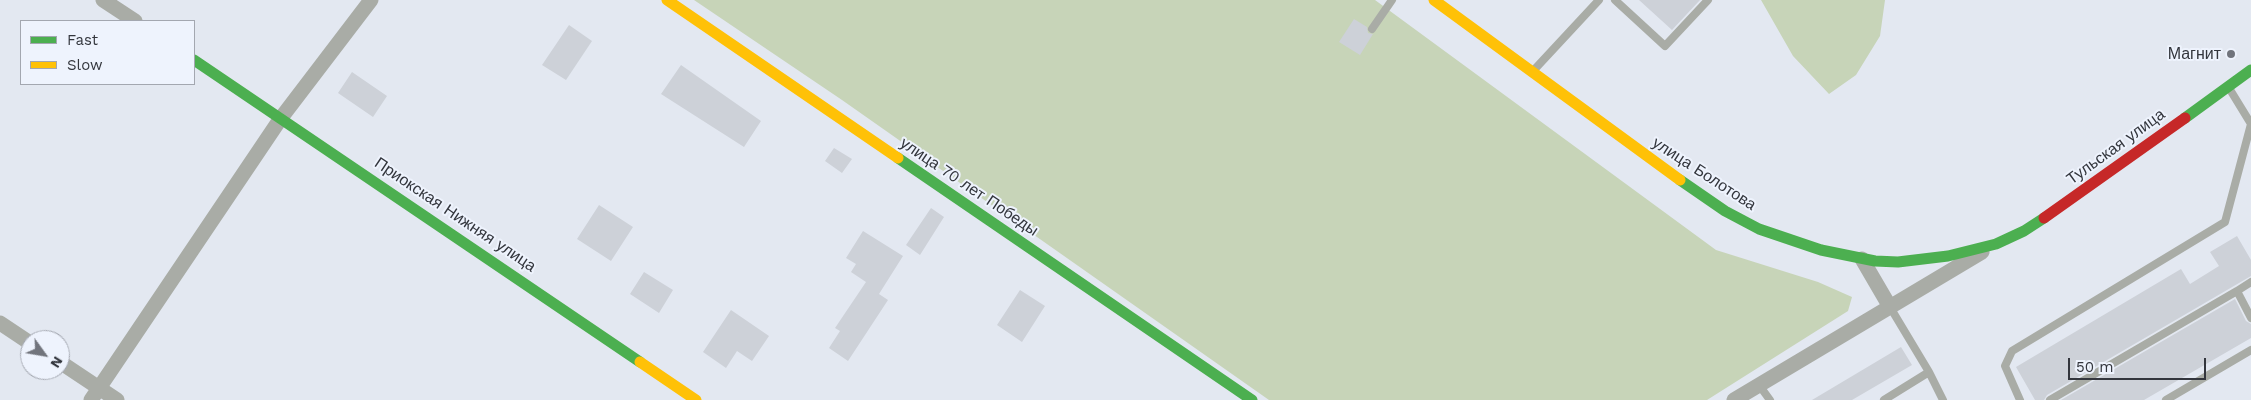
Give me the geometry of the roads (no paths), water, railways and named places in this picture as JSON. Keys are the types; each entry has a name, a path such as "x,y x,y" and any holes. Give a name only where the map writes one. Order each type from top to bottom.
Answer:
{"street":[{"path":"103,0 133,20"},
{"path":"95,394 282,118 371,0"},
{"name":"улица 70 лет Победы","path":"667,0 1252,400"},
{"name":"улица Болотова","path":"1434,0 1650,160 1725,211 1759,229 1820,250 1862,259 1898,262 1926,260 1996,244"},
{"name":"Приокская Нижняя улица","path":"195,61 696,400"},
{"name":"Тульская улица","path":"1996,244 2024,231 2060,208 2251,70"},
{"path":"1734,400 1996,244"},
{"path":"1862,259 1890,307"},
{"path":"0,323 20,336"},
{"path":"70,371 95,394 117,400"}],"lane":[{"path":"1372,29 1392,0"},
{"path":"1533,72 1599,0"},
{"path":"1615,0 1666,46 1708,0"},
{"path":"2020,400 2005,366 2012,351 2225,222 2251,124 2228,87"},
{"path":"2056,399 2251,282"},
{"path":"2237,291 2251,318"},
{"path":"1890,307 1929,372 1942,400"},
{"path":"2166,400 2251,350"},
{"path":"1884,400 1929,372"},
{"path":"1759,385 1770,400"}],"place":[{"name":"Магнит","path":"2231,54"}]}
